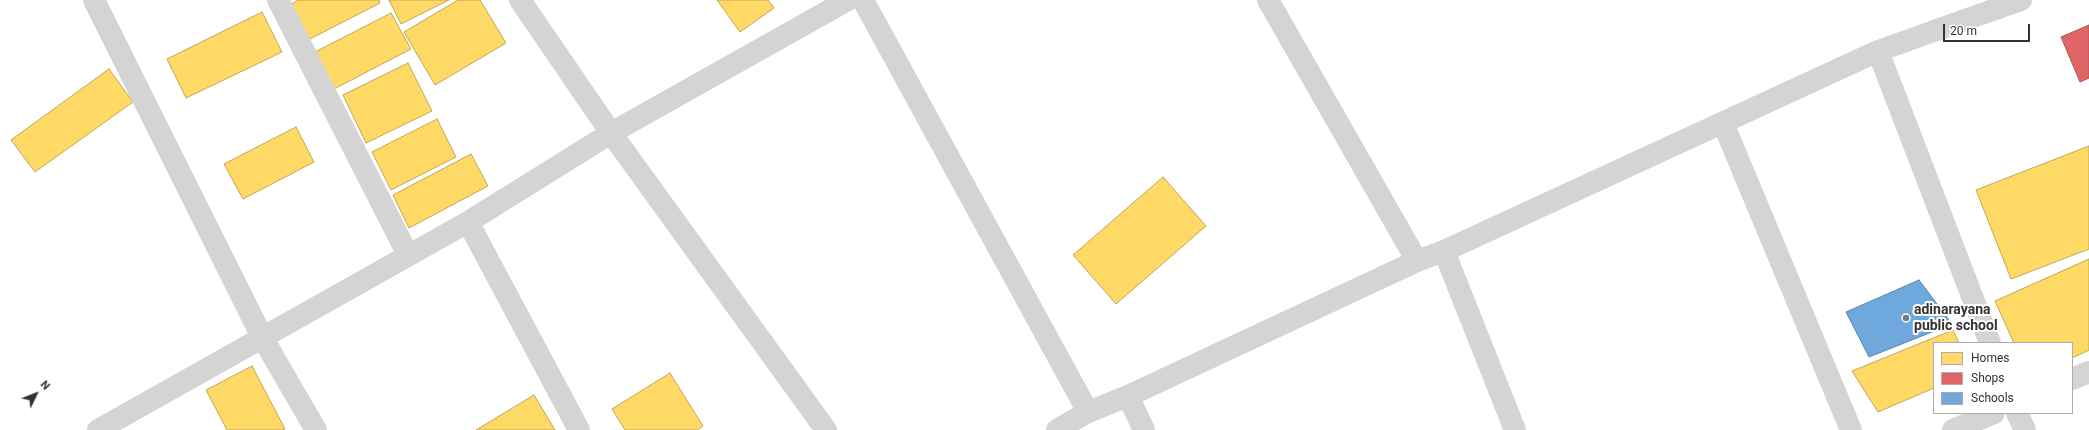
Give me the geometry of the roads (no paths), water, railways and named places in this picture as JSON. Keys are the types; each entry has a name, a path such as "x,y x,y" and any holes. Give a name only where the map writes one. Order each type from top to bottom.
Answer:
{"street":[{"path":"94,0 262,337 316,430"},
{"path":"278,0 408,255"},
{"path":"520,0 611,132 826,430"},
{"path":"98,430 468,222 611,132 848,0"},
{"path":"863,0 1088,412"},
{"path":"1268,0 1417,261"},
{"path":"1057,430 1088,412 1128,396 1417,261 1444,251 1878,51 2021,0"},
{"path":"1878,51 1990,342"},
{"path":"1723,123 1851,430"},
{"path":"468,222 579,430"},
{"path":"1444,251 1515,430"},
{"path":"2073,379 2089,372"},
{"path":"1128,396 1144,430"},
{"path":"1953,430 1992,414"},
{"path":"2017,414 2025,430"}],"place":[{"name":"adinarayana public school","path":"1906,318"}]}
